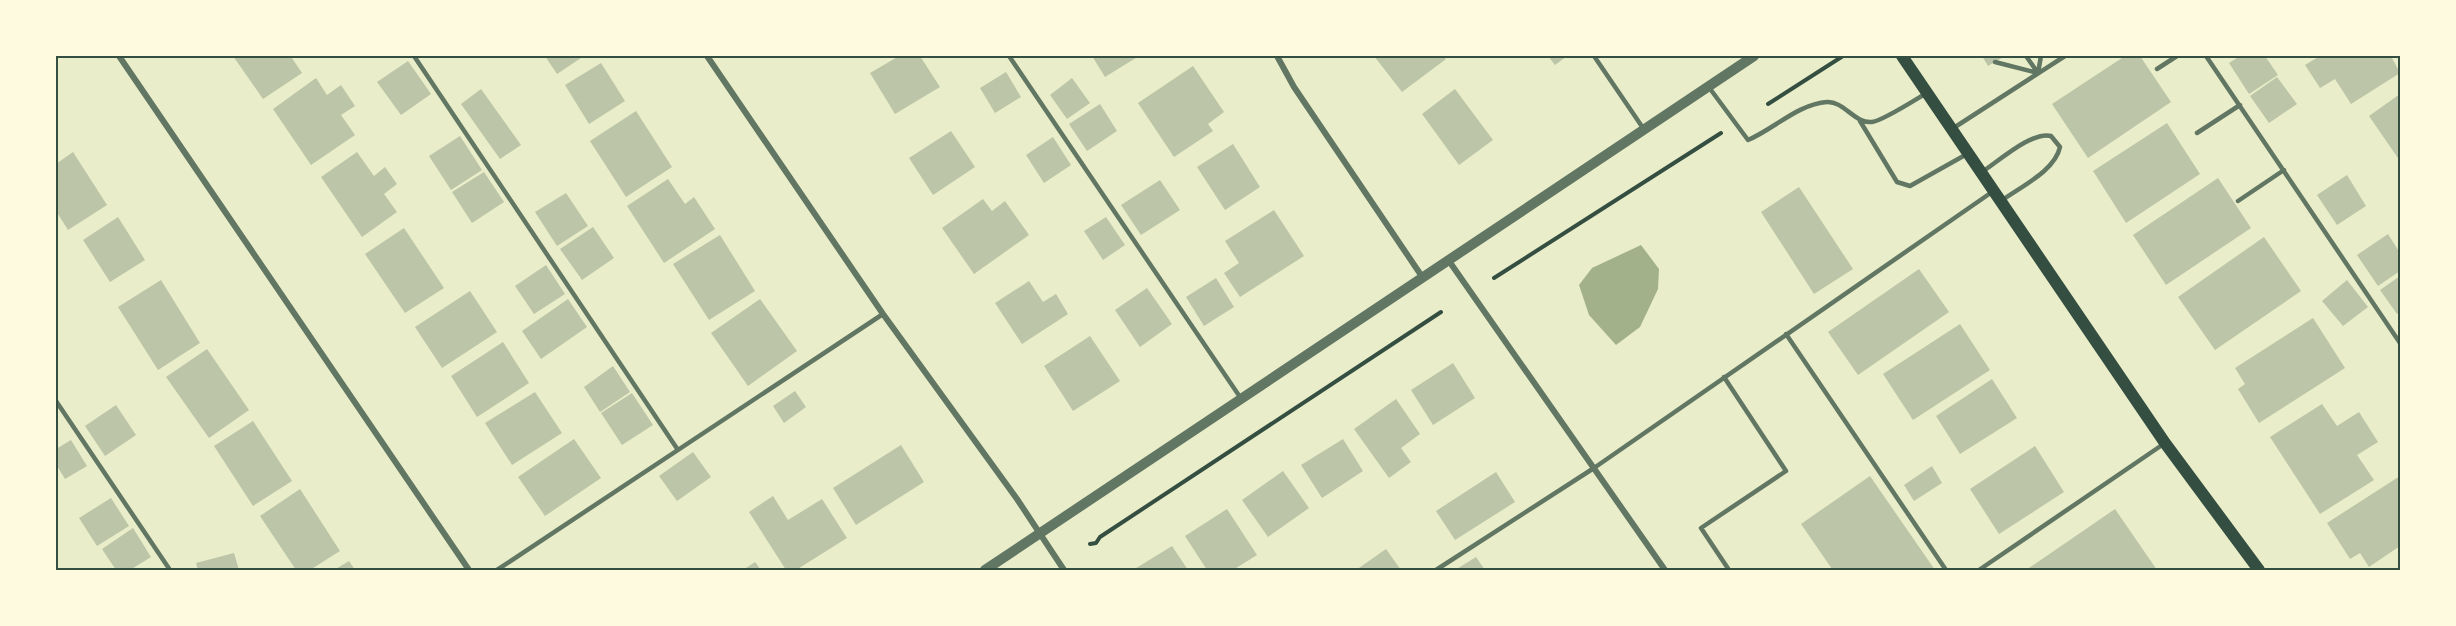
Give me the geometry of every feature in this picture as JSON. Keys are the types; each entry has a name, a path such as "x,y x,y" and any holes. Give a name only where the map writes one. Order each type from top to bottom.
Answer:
{"main road":[{"path":"1902,56 2165,443 2259,570"}],"street":[{"path":"119,56 469,570"},
{"path":"708,56 883,314 1017,500 1064,570"},
{"path":"1276,56 1294,87 1423,279"},
{"path":"985,570 1754,56"},
{"path":"1449,261 1665,570"}],"lane":[{"path":"414,56 678,450"},
{"path":"1009,56 1241,400"},
{"path":"1594,56 1644,129"},
{"path":"2026,56 2038,73"},
{"path":"2038,73 2041,56"},
{"path":"1952,129 2065,56"},
{"path":"2157,69 2177,56"},
{"path":"2206,56 2400,344"},
{"path":"1995,62 2038,73"},
{"path":"1708,86 1748,140 1767,132 1801,109 1829,101 1850,111 1860,121 1897,182 1910,186 1969,153"},
{"path":"1860,121 1873,123 1928,93"},
{"path":"2197,133 2240,105"},
{"path":"1436,570 1594,468 1786,334 1998,196 2044,170 2058,156 2060,147 2051,136 2044,134 2027,141 1982,172"},
{"path":"2238,201 2284,170"},
{"path":"497,570 883,314"},
{"path":"1786,334 1946,570"},
{"path":"1724,377 1786,471 1701,528 1729,570"},
{"path":"56,401 170,570"},
{"path":"1979,570 2165,443"}],"path":[{"path":"1494,278 1843,56"},
{"path":"1090,544 1096,543 1100,537 1441,312"}],"shaded area":[{"path":"1641,245 1659,269 1658,289 1640,327 1616,345 1589,315 1579,285 1592,268"}],"building":[{"path":"233,56 296,56 292,58 302,73 263,99"},
{"path":"545,56 584,56 557,74"},
{"path":"899,56 920,56 940,87 895,114 870,73"},
{"path":"1092,56 1139,56 1105,77"},
{"path":"1374,56 1443,56 1446,59 1402,92"},
{"path":"1548,56 1567,56 1555,65"},
{"path":"1982,56 2005,56 1988,66"},
{"path":"2125,56 2140,56 2171,102 2088,158 2052,104"},
{"path":"2240,56 2265,56 2278,75 2249,94 2229,63"},
{"path":"2320,56 2391,56 2400,73 2351,104 2335,79 2320,88 2305,65"},
{"path":"408,61 431,94 401,115 377,82"},
{"path":"601,63 625,101 589,124 565,85"},
{"path":"1193,66 1224,112 1208,124 1213,131 1174,157 1138,103"},
{"path":"1006,72 1021,97 995,113 980,88"},
{"path":"2277,77 2297,104 2269,123 2250,96"},
{"path":"316,78 327,95 341,85 355,106 341,115 355,135 311,165 273,109"},
{"path":"1072,78 1090,103 1067,119 1050,95"},
{"path":"481,89 521,145 500,159 461,104"},
{"path":"1455,89 1493,140 1459,165 1422,114"},
{"path":"2400,94 2400,161 2369,116"},
{"path":"1100,104 1117,131 1087,151 1069,124"},
{"path":"636,111 672,167 626,197 590,141"},
{"path":"2167,123 2200,174 2126,223 2093,171"},
{"path":"951,131 975,167 933,195 909,158"},
{"path":"460,136 482,170 451,190 429,156"},
{"path":"1053,137 1071,165 1044,183 1026,155"},
{"path":"1233,144 1260,187 1225,210 1197,167"},
{"path":"73,152 107,205 68,230 56,211 56,164"},
{"path":"357,152 374,176 385,167 397,184 384,194 397,212 362,237 321,177"},
{"path":"484,172 504,202 472,223 452,192"},
{"path":"2347,175 2366,206 2337,225 2317,195"},
{"path":"2218,178 2251,228 2166,285 2133,235"},
{"path":"668,179 685,204 694,197 715,229 664,263 627,206"},
{"path":"1160,180 1180,210 1141,235 1121,205"},
{"path":"1799,187 1853,269 1814,294 1761,212"},
{"path":"566,193 588,226 557,246 535,212"},
{"path":"983,199 992,211 1005,201 1029,235 974,274 942,228"},
{"path":"1274,210 1304,256 1240,297 1224,273 1239,263 1225,241"},
{"path":"118,217 145,260 110,282 83,240"},
{"path":"1106,217 1125,245 1103,260 1084,231"},
{"path":"593,227 614,258 582,280 560,249"},
{"path":"404,228 444,288 405,313 365,254"},
{"path":"2388,234 2400,253 2400,271 2378,286 2357,255"},
{"path":"720,235 755,291 709,320 673,264"},
{"path":"2264,237 2301,291 2215,350 2178,297"},
{"path":"546,265 565,294 534,314 515,286"},
{"path":"1919,269 1949,312 1858,375 1828,332"},
{"path":"2400,276 2400,312 2397,314 2380,290"},
{"path":"1216,278 1234,307 1204,326 1186,297"},
{"path":"161,280 200,343 158,370 118,307"},
{"path":"2347,280 2368,307 2343,326 2322,301"},
{"path":"1029,281 1043,302 1056,294 1068,314 1022,344 995,303"},
{"path":"1147,288 1172,324 1140,347 1115,310"},
{"path":"470,291 497,332 442,368 415,327"},
{"path":"568,299 587,327 541,359 522,331"},
{"path":"760,299 797,351 748,386 711,333"},
{"path":"2313,318 2345,368 2259,423 2238,389 2245,384 2235,368"},
{"path":"1960,324 1990,370 1913,420 1883,374"},
{"path":"1090,336 1120,381 1073,411 1044,366"},
{"path":"503,342 529,383 477,417 451,376"},
{"path":"207,349 249,410 209,438 166,377"},
{"path":"1453,363 1475,398 1433,425 1411,390"},
{"path":"613,366 630,392 600,412 584,387"},
{"path":"1992,379 2017,418 1960,454 1936,416"},
{"path":"795,391 806,407 784,423 773,406"},
{"path":"535,392 562,433 512,465 485,423"},
{"path":"632,393 653,425 622,445 601,413"},
{"path":"1396,399 1420,434 1401,448 1411,462 1389,478 1354,429"},
{"path":"2322,404 2337,426 2359,412 2378,442 2357,455 2374,480 2320,514 2270,437"},
{"path":"116,405 136,435 105,456 85,426"},
{"path":"253,421 292,481 253,506 214,446"},
{"path":"574,439 601,478 545,516 518,477"},
{"path":"1343,439 1363,471 1322,498 1301,465"},
{"path":"71,440 87,466 65,479 56,464 56,449"},
{"path":"901,445 924,482 856,525 833,488"},
{"path":"2035,446 2064,492 1999,534 1970,489"},
{"path":"693,452 711,477 677,501 659,476"},
{"path":"1932,466 1942,483 1914,501 1904,485"},
{"path":"1283,471 1309,508 1268,537 1242,500"},
{"path":"1496,472 1515,502 1455,540 1436,511"},
{"path":"1870,476 1935,570 1830,570 1832,569 1801,524"},
{"path":"2400,476 2400,546 2369,567 2360,553 2350,559 2327,523"},
{"path":"300,489 340,551 310,570 296,570 260,516"},
{"path":"773,496 788,520 822,499 847,538 796,570 786,570 749,512"},
{"path":"111,498 129,526 97,546 79,518"},
{"path":"1227,509 1257,555 1233,570 1207,570 1185,536"},
{"path":"2115,509 2157,570 2026,570"},
{"path":"133,528 151,557 130,570 116,570 102,549"},
{"path":"1172,546 1188,570 1133,570"},
{"path":"1386,549 1401,570 1356,570"},
{"path":"234,553 239,570 198,570 196,563"},
{"path":"1476,557 1485,570 1455,570"},
{"path":"349,561 355,570 334,570"},
{"path":"755,562 761,570 743,570"}]}
